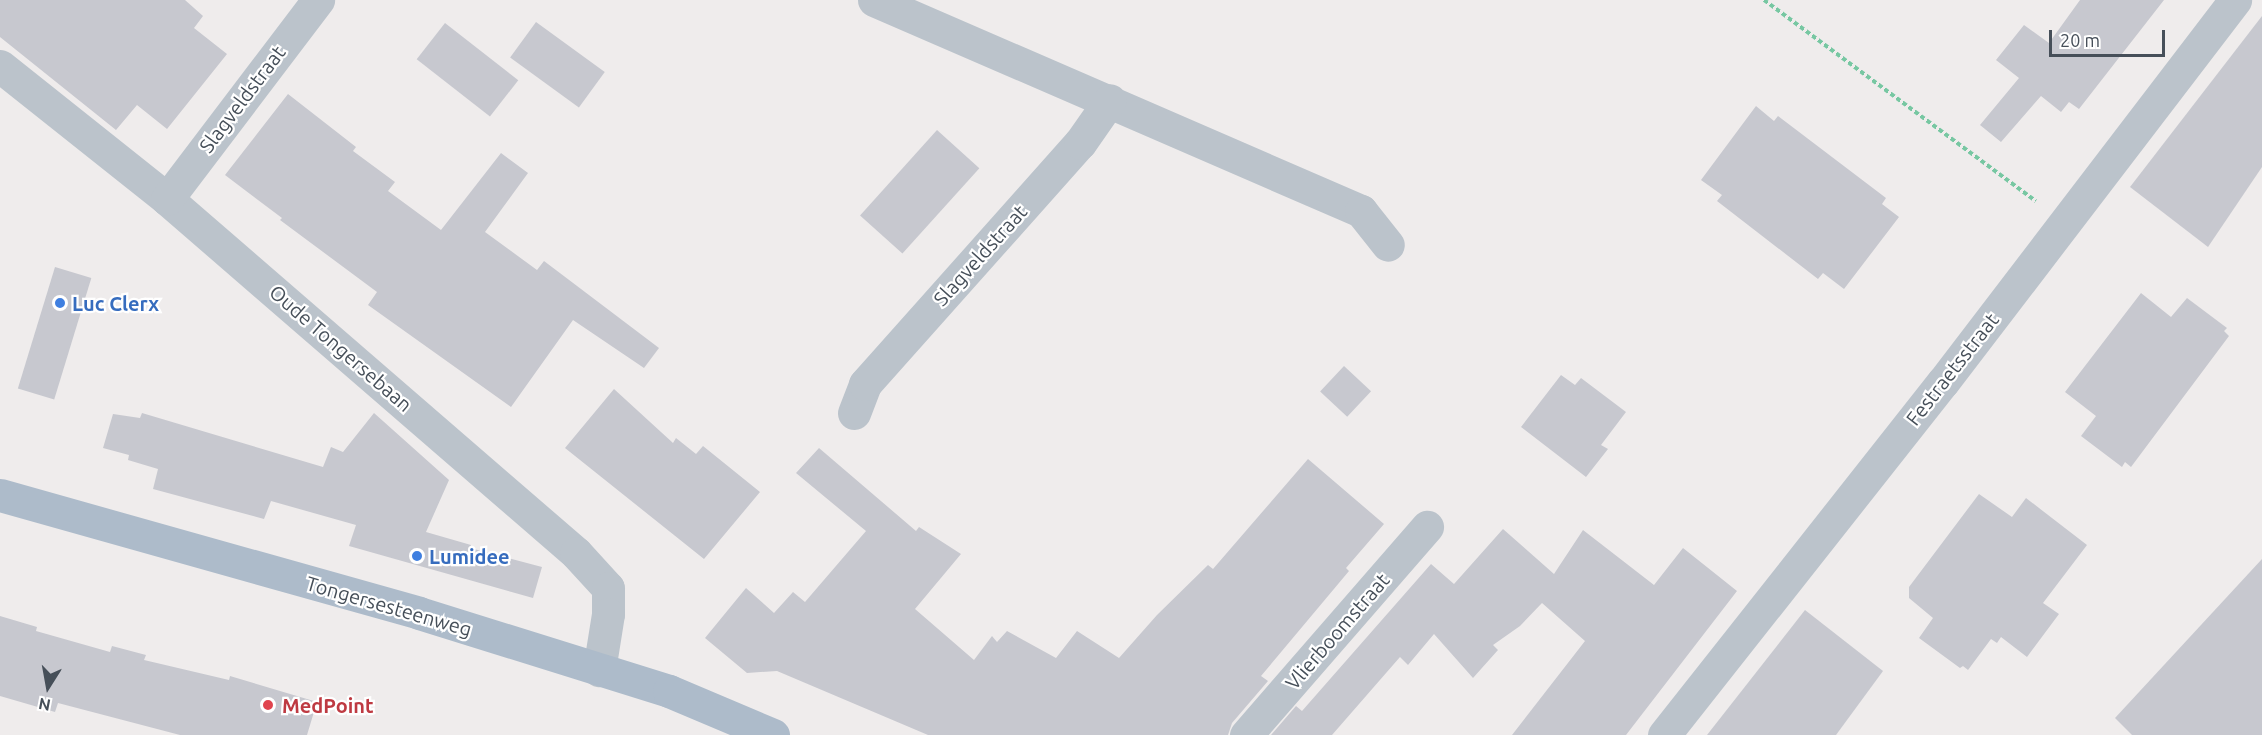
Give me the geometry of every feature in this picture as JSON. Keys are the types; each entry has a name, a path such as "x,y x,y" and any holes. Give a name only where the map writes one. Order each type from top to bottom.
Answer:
{"main road":[{"name":"Tongersesteenweg","path":"0,495 419,613 669,692 772,735"}],"street":[{"name":"Slagveldstraat","path":"167,199 318,0"},
{"path":"874,0 1110,100 1361,211 1388,245"},
{"name":"Festraetsstraat","path":"1664,735 2065,222 2235,0"},
{"name":"Oude Tongersebaan","path":"0,66 167,199 576,553 608,588 608,614 599,670"},
{"name":"Slagveldstraat","path":"854,413 865,384 1080,143 1110,100"},
{"name":"Vlierboomstraat","path":"1246,735 1427,527"}],"path":[{"path":"1764,0 2065,222"}],"building":[{"path":"0,0 185,0 203,16 194,28 227,54 167,129 137,105 116,130 0,37"},
{"path":"2080,0 2164,0 2079,109 2069,102 2061,112 2041,96 2001,142 1980,125 2019,78 1996,60 2024,25 2049,43"},
{"path":"2262,16 2262,167 2208,247 2130,187"},
{"path":"536,22 605,72 579,108 510,58"},
{"path":"445,23 518,80 490,117 417,59"},
{"path":"288,94 356,147 353,151 395,182 388,191 441,230 501,153 528,173 485,232 537,270 544,261 659,348 644,368 573,320 511,407 368,305 377,292 280,220 282,218 225,175"},
{"path":"1756,106 1774,121 1778,116 1886,198 1882,204 1899,217 1844,289 1823,273 1818,279 1717,201 1722,195 1701,180"},
{"path":"937,130 979,168 902,254 860,215"},
{"path":"55,267 91,278 54,400 18,388"},
{"path":"2141,293 2171,317 2187,298 2227,328 2224,331 2229,336 2131,467 2125,462 2122,467 2081,436 2096,416 2065,392"},
{"path":"1344,366 1371,391 1347,417 1320,392"},
{"path":"1561,375 1575,385 1581,378 1626,412 1601,445 1608,449 1586,477 1521,427"},
{"path":"614,389 673,443 676,438 696,454 703,446 760,492 704,559 565,448"},
{"path":"142,413 323,467 331,447 343,452 374,413 449,480 426,532 471,545 470,548 542,567 533,598 349,546 356,525 271,501 264,519 153,489 158,469 128,460 129,455 103,448 113,414 140,418"},
{"path":"819,448 916,531 919,527 961,554 915,609 974,660 992,636 997,642 1007,631 1056,658 1077,631 1119,658 1157,615 1208,565 1213,569 1308,459 1384,524 1346,568 1349,571 1261,676 1268,681 1232,723 1228,735 928,735 777,671 747,673 705,638 746,588 774,613 793,592 805,602 866,531 796,473"},
{"path":"1979,494 2012,517 2026,498 2087,545 2043,603 2059,614 2027,657 2001,637 1997,643 1991,639 1968,670 1963,666 1960,668 1919,638 1933,618 1909,598 1909,587"},
{"path":"1503,529 1554,574 1583,530 1654,585 1683,548 1737,591 1626,735 1512,735 1585,641 1542,603 1520,626 1493,645 1498,650 1473,678 1434,634 1408,665 1400,657 1332,735 1271,735 1296,706 1302,711 1431,564 1454,584"},
{"path":"2262,559 2262,735 2132,735 2115,718"},
{"path":"1805,610 1883,671 1836,735 1707,735"},
{"path":"0,616 37,627 36,631 110,652 112,646 146,655 144,660 229,680 230,676 317,702 307,735 180,735 58,703 55,712 0,696"}],"place":[{"name":"Luc Clerx","path":"60,303"},
{"name":"Lumidee","path":"417,556"},
{"name":"MedPoint","path":"268,705"}]}
